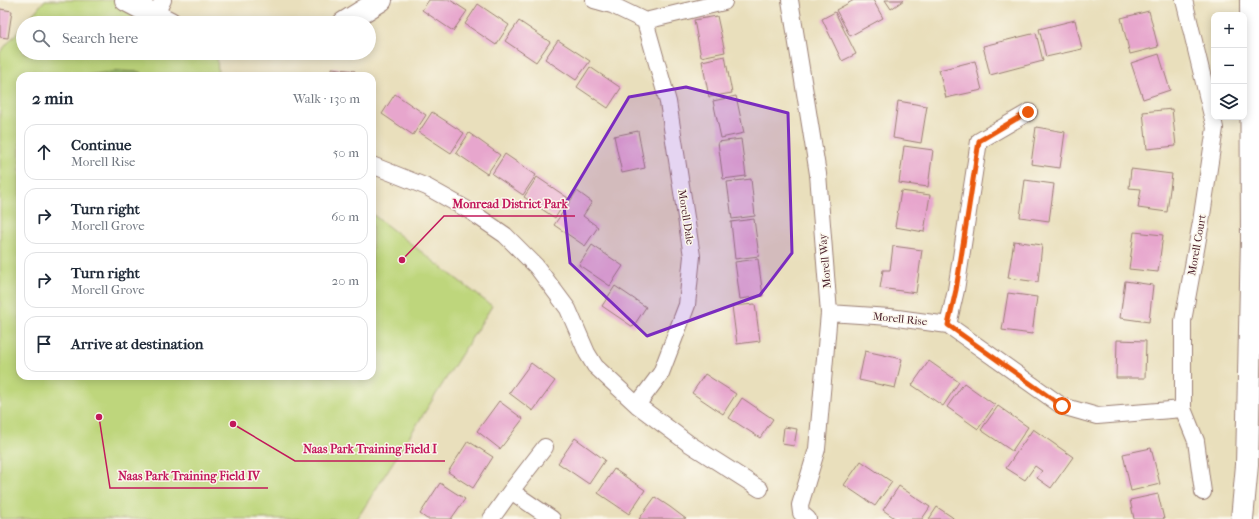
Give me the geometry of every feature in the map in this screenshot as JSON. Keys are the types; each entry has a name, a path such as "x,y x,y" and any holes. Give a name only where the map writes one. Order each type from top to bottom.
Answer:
{"street":[{"path":"126,0 162,13"},
{"path":"355,16 381,0"},
{"path":"594,0 612,5 645,21 724,2"},
{"name":"Morell Way","path":"790,0 818,174 829,313 817,449 800,506 801,513 808,519"},
{"name":"Morell Court","path":"1184,0 1215,128 1201,222 1183,321 1183,409 1196,441 1203,492"},
{"path":"1242,519 1247,465 1252,239 1251,0"},
{"name":"Morell Dale","path":"637,405 661,373 686,304 692,256 668,102 645,21"},
{"path":"948,325 956,290 979,141 1029,112"},
{"path":"376,167 427,187 470,211 505,235 536,266 568,309 587,353 595,366 637,405 688,443 760,489"},
{"name":"Morell Rise","path":"829,313 890,317 948,325 1062,406 1097,416 1183,409"},
{"path":"492,519 511,491 545,447"},
{"path":"511,491 552,519"}],"highlighted area":[{"path":"686,87 788,113 792,253 760,295 647,336 570,263 564,206 629,97"}],"green space":[{"path":"45,0 116,0 141,16 31,16"},
{"path":"16,34 16,60 217,60 218,72 16,72 16,380 376,380 376,217 492,306 357,519 0,519 0,52"},
{"path":"119,71 140,72 111,72"}],"building":[{"path":"429,0 450,0 467,11 453,31 422,10"},
{"path":"854,0 873,0 883,18 850,36 836,10"},
{"path":"885,0 904,0 891,9"},
{"path":"478,4 509,25 496,45 465,24"},
{"path":"0,9 12,11 8,38 0,37"},
{"path":"1149,11 1158,47 1130,54 1121,18"},
{"path":"835,12 856,54 842,61 822,19"},
{"path":"717,16 725,52 701,57 694,20"},
{"path":"1075,20 1082,49 1046,57 1039,29"},
{"path":"519,21 550,42 536,62 505,41"},
{"path":"1036,33 1043,61 990,75 983,46"},
{"path":"558,40 590,61 576,80 545,59"},
{"path":"1159,54 1170,90 1143,99 1131,63"},
{"path":"725,56 732,93 709,97 702,61"},
{"path":"975,61 982,90 946,98 939,70"},
{"path":"590,67 621,88 608,108 577,87"},
{"path":"332,68 355,71 355,72 332,72"},
{"path":"395,94 426,115 413,135 382,114"},
{"path":"736,96 744,133 721,138 713,101"},
{"path":"898,101 927,106 921,143 893,138"},
{"path":"1172,109 1176,146 1147,149 1143,112"},
{"path":"432,112 464,133 451,153 419,132"},
{"path":"1036,127 1065,132 1060,168 1031,164"},
{"path":"638,131 645,168 622,173 614,136"},
{"path":"469,133 500,155 487,174 456,153"},
{"path":"741,139 746,176 723,179 718,142"},
{"path":"904,146 933,150 928,187 899,183"},
{"path":"505,154 536,175 523,195 492,174"},
{"path":"1131,169 1172,174 1167,212 1138,208 1141,189 1129,188"},
{"path":"537,177 568,198 555,218 524,197"},
{"path":"751,179 755,216 732,219 727,182"},
{"path":"1025,180 1054,184 1049,221 1020,217"},
{"path":"577,191 592,202 583,216 598,227 585,246 554,225"},
{"path":"901,191 930,195 924,232 895,227"},
{"path":"754,219 759,256 735,259 731,222"},
{"path":"1134,232 1163,235 1158,272 1129,269"},
{"path":"1014,241 1042,245 1038,282 1008,278"},
{"path":"592,245 623,266 610,286 579,265"},
{"path":"893,246 922,250 916,293 880,288 883,270 890,270"},
{"path":"758,259 763,296 740,299 735,262"},
{"path":"1125,281 1153,285 1149,322 1120,318"},
{"path":"615,286 646,307 633,327 602,306"},
{"path":"1008,293 1037,297 1032,334 1002,330"},
{"path":"755,304 760,341 737,344 732,306"},
{"path":"1117,340 1146,341 1145,378 1116,378"},
{"path":"865,351 902,359 895,388 859,380"},
{"path":"929,361 959,382 943,406 912,385"},
{"path":"531,363 555,381 533,411 509,393"},
{"path":"705,374 736,394 723,414 692,393"},
{"path":"964,383 995,405 978,429 947,407"},
{"path":"742,398 773,419 760,438 729,418"},
{"path":"499,401 523,419 500,449 477,431"},
{"path":"998,406 1028,427 1012,451 981,430"},
{"path":"784,427 797,429 794,446 782,444"},
{"path":"1033,429 1073,457 1051,488 1037,478 1042,471 1035,466 1025,480 1006,468"},
{"path":"575,438 605,460 589,484 558,463"},
{"path":"468,441 493,457 473,488 448,472"},
{"path":"1151,448 1160,484 1131,491 1123,454"},
{"path":"861,461 892,482 875,506 844,485"},
{"path":"614,469 645,490 629,514 598,493"},
{"path":"440,483 465,499 451,519 427,519 420,514"},
{"path":"899,486 930,507 922,519 896,519 883,510"},
{"path":"1158,494 1164,519 1134,519 1130,500"},
{"path":"655,497 670,507 686,519 639,519"},
{"path":"937,507 952,517 954,519 929,519"}],"place":[{"name":"Monread District Park","path":"402,260"},
{"name":"Naas Park Training Field IV","path":"99,417"},
{"name":"Naas Park Training Field I","path":"233,424"}],"route":[{"path":"1028,112 979,141 956,290 948,325 1062,406"}]}
